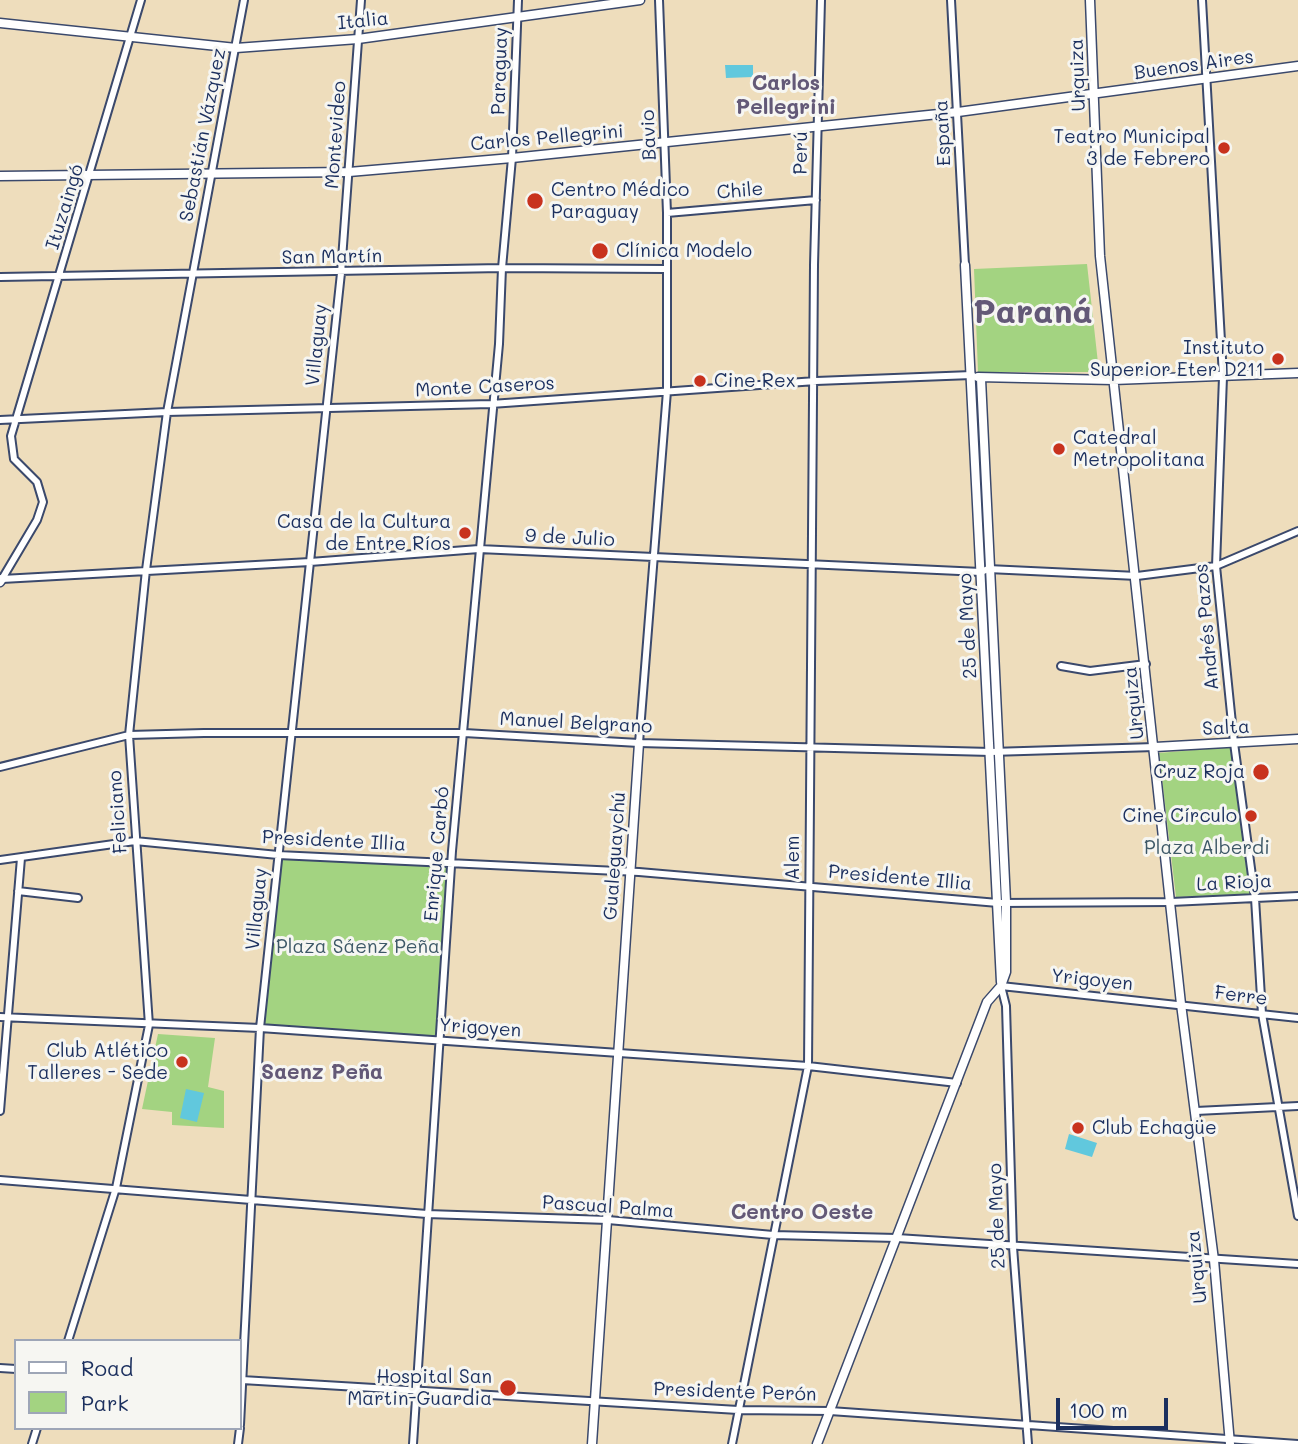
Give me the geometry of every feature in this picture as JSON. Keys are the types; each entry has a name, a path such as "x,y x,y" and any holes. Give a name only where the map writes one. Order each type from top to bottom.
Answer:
{"street":[{"name":"Ituzaingó","path":"1,580 37,520 43,502 37,482 15,459 10,446 141,0"},
{"name":"Sebastián Vázquez","path":"193,276 244,0"},
{"name":"Montevideo","path":"341,273 361,0"},
{"name":"Paraguay","path":"502,268 512,158 518,0"},
{"name":"Italia","path":"0,23 236,48 358,38 640,0"},
{"name":"Bavio","path":"659,0 667,213 666,269"},
{"name":"Perú","path":"814,265 821,0"},
{"name":"España","path":"951,0 965,265"},
{"name":"Urquiza","path":"1090,0 1100,256 1137,576 1181,1004 1214,1260 1230,1442"},
{"name":"Andrés Pazos","path":"1202,0 1223,377 1216,566 1234,743 1255,898 1262,1014 1298,1216"},
{"name":"Buenos Aires","path":"1095,95 1298,66"},
{"name":"Carlos Pellegrini","path":"0,176 349,172 816,128 1095,95"},
{"name":"Chile","path":"667,213 816,200"},
{"name":"Alem","path":"732,1444 808,1066 809,748 816,381 814,265"},
{"name":"25 de Mayo","path":"965,265 985,571 1002,902 1001,986 1006,1006 1013,1248 1028,1444"},
{"name":"San Martín","path":"0,277 193,276 502,268 666,269"},
{"name":"Enrique Carbó","path":"413,1444 451,863 491,404 499,344 502,268"},
{"name":"Gualeguaychú","path":"592,1444 639,743 667,391 666,269"},
{"name":"Villaguay","path":"242,1362 260,1028 341,273"},
{"name":"Feliciano","path":"69,1339 116,1188 149,1026 129,735 146,570 167,412 193,276"},
{"path":"972,375 981,379 1113,380 1298,373"},
{"name":"Monte Caseros","path":"0,420 16,422 167,412 491,404 816,381 972,375"},
{"name":"25 de Mayo","path":"981,379 985,571"},
{"name":"9 de Julio","path":"1,580 479,549 1137,576 1216,566 1298,531"},
{"path":"1061,666 1090,671 1146,664"},
{"name":"Manuel Belgrano","path":"0,767 129,735 290,731 464,733 639,743 809,748 994,751 1155,747"},
{"name":"Salta","path":"1155,747 1298,739"},
{"name":"Presidente Illia","path":"0,860 135,841 278,855 630,872 1002,902 1171,902"},
{"path":"0,1111 4,1017 20,858"},
{"path":"18,891 78,898"},
{"name":"La Rioja","path":"1171,902 1298,896"},
{"path":"817,1444 988,1002 1001,986"},
{"name":"Yrigoyen","path":"1001,986 1181,1004"},
{"name":"Ferre","path":"1181,1004 1298,1018"},
{"name":"Yrigoyen","path":"4,1017 149,1026 260,1028 808,1066 957,1083"},
{"path":"1196,1111 1298,1106"},
{"name":"Pascual Palma","path":"0,1180 428,1214 608,1220 773,1236 897,1238 1013,1248 1298,1264"},
{"name":"Presidente Perón","path":"242,1380 738,1410 830,1411 1230,1442 1298,1444"}],"green space":[{"path":"1087,264 1099,372 978,372 974,269"},
{"name":"Plaza Alberdi","path":"1230,747 1250,894 1176,897 1159,753"},
{"name":"Plaza Sáenz Peña","path":"280,857 453,867 436,1037 263,1026"},
{"name":"Club Atlético Talleres - Sede","path":"158,1034 215,1038 208,1087 224,1091 224,1128 172,1125 172,1112 142,1109"}],"water":[{"path":"725,65 753,65 753,77 726,78"},
{"path":"186,1089 204,1093 197,1122 180,1118"},
{"path":"1069,1134 1097,1143 1092,1157 1065,1149"}],"place":[{"name":"Teatro Municipal 3 de Febrero","path":"1224,148"},
{"name":"Centro Médico Paraguay","path":"535,201"},
{"name":"Clínica Modelo","path":"600,251"},
{"name":"Instituto Superior Eter D211","path":"1278,359"},
{"name":"Cine Rex","path":"700,381"},
{"name":"Catedral Metropolitana","path":"1059,449"},
{"name":"Casa de la Cultura de Entre Ríos","path":"465,533"},
{"name":"Cruz Roja","path":"1261,772"},
{"name":"Cine Círculo","path":"1251,816"},
{"name":"Club Atlético Talleres - Sede","path":"182,1062"},
{"name":"Club Echagüe","path":"1078,1128"},
{"name":"Hospital San Martin-Guardia","path":"508,1388"}],"district":[{"name":"Carlos Pellegrini","path":"786,96"},
{"name":"Paraná","path":"1033,313"},
{"name":"Saenz Peña","path":"322,1073"},
{"name":"Centro Oeste","path":"802,1213"}]}
